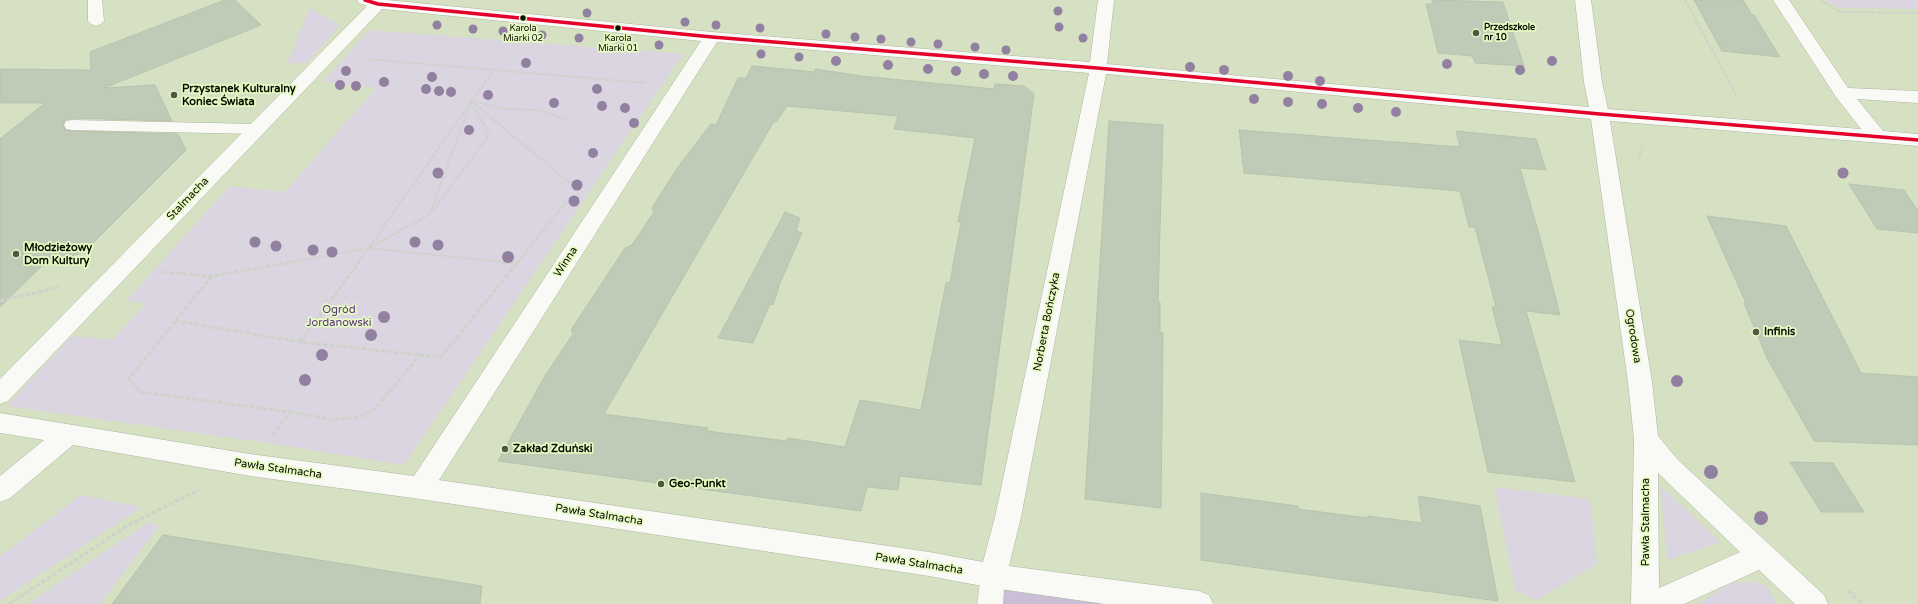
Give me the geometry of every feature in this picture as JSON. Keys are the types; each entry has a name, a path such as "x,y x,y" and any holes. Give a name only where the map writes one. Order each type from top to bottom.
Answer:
{"street":[{"name":"Norberta Bończyka","path":"993,576 1008,517 1097,68 1106,0"},
{"name":"Ogrodowa","path":"1583,0 1593,82 1600,114 1640,382 1646,439"},
{"path":"1781,0 1842,93 1878,138"},
{"path":"371,2 712,36 1097,68 1878,138 1918,140"},
{"name":"Stalmacha","path":"0,394 327,55 371,2"},
{"name":"Winna","path":"420,488 712,36"},
{"path":"1842,93 1918,97"},
{"name":"Pawła Stalmacha","path":"0,423 250,465 420,488 929,564 993,576 1199,604"},
{"path":"0,491 68,435"},
{"path":"1646,439 1669,468 1814,604"},
{"name":"Pawła Stalmacha","path":"1645,604 1646,439"},
{"path":"1654,604 1762,555"}],"lane":[{"path":"95,0 96,21"},
{"path":"72,125 256,129"},
{"path":"990,604 993,576"}],"path":[{"path":"1685,0 1753,126"},
{"path":"1820,0 1841,12 1918,13"},
{"path":"327,55 680,87"},
{"path":"300,342 369,248 471,100 493,71"},
{"path":"471,100 506,109 539,110 569,120"},
{"path":"471,100 577,189"},
{"path":"430,214 471,100"},
{"path":"369,248 430,214 489,135 471,100"},
{"path":"1639,161 1642,148"},
{"path":"572,195 581,183"},
{"path":"175,321 300,342 441,357 567,201"},
{"path":"157,272 212,276 369,248 517,263"},
{"path":"212,276 129,379 141,392 290,412 333,420 360,417 374,410 420,355"},
{"path":"250,465 290,412"},
{"path":"9,604 130,524 201,490"},
{"path":"1845,588 1863,604"}],"green space":[{"path":"1825,0 1918,0 1918,9 1839,8"},
{"path":"310,8 340,25 307,63 287,63"},
{"name":"Ogród Jordanowski","path":"369,30 683,54 404,465 261,442 7,406 72,336 113,340 145,304 127,300 230,186 285,192 376,88 323,82"},
{"path":"1660,485 1720,542 1668,560"},
{"path":"1494,487 1590,499 1597,564 1536,600 1516,591"},
{"path":"81,495 142,507 0,601 0,556"},
{"path":"149,522 159,526 100,604 27,604"},
{"path":"1756,582 1767,586 1775,601 1775,604 1698,604 1731,583"}],"shaded area":[{"path":"993,576 1199,604 990,604"}],"building":[{"path":"225,0 235,0 261,25 104,88 155,85 172,121 72,118 65,120 63,124 65,130 72,131 178,134 186,150 84,252 62,259 51,257 0,307 0,139 45,103 0,103 0,69 91,70 90,52"},
{"name":"Przedszkole nr 10","path":"1432,0 1503,2 1524,66 1475,63 1472,56 1438,53 1426,4 1433,4"},
{"path":"1694,0 1743,0 1780,57 1722,51"},
{"path":"752,66 815,72 815,69 861,76 994,89 995,84 1024,86 1034,94 981,485 900,476 898,490 867,487 861,511 498,461 545,376 573,334 571,330 625,248 632,245 654,212 652,208 678,167 711,124 716,125 738,78 746,78","holes":["787,106 898,116 894,129 975,138 958,222 961,222 950,282 946,283 921,410 860,400 845,447 788,438 786,441 707,431 708,428 604,414 774,121 776,122"]},
{"path":"1109,121 1163,125 1158,302 1160,302 1160,332 1163,333 1161,508 1085,499"},
{"path":"1239,130 1460,147 1456,131 1536,139 1546,170 1520,168 1560,315 1526,311 1575,482 1488,472 1459,340 1502,345 1492,307 1496,307 1475,227 1469,227 1460,191 1244,173"},
{"path":"1849,184 1904,190 1918,211 1918,233 1877,229"},
{"path":"785,212 800,218 796,231 802,233 780,283 773,305 770,304 753,343 718,338"},
{"path":"1707,216 1786,226 1861,373 1918,377 1918,445 1814,441 1767,358 1744,303 1746,303"},
{"path":"1790,462 1833,463 1864,512 1821,512"},
{"path":"1201,493 1298,506 1298,509 1367,518 1368,516 1422,523 1418,496 1480,506 1498,601 1201,560"},
{"path":"163,535 482,586 480,604 112,604"}],"transit line":[{"path":"365,0 378,4 712,37 1097,68 1600,114 1918,140"}],"place":[{"name":"Karola Miarki 02","path":"523,18"},
{"name":"Karola Miarki 01","path":"618,28"},
{"name":"Przedszkole nr 10","path":"1476,33"},
{"name":"Przystanek Kulturalny Koniec Świata","path":"174,95"},
{"name":"Młodzieżowy Dom Kultury","path":"16,254"},
{"name":"Infinis","path":"1756,332"},
{"name":"Zakład Zduński","path":"505,449"},
{"name":"Geo-Punkt","path":"661,484"}]}
